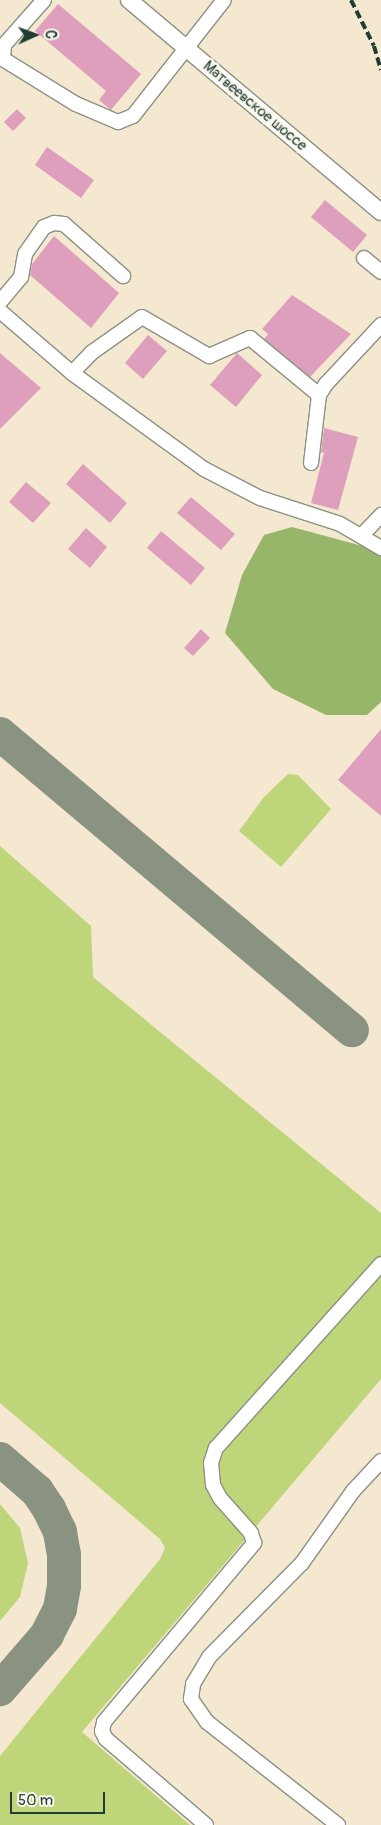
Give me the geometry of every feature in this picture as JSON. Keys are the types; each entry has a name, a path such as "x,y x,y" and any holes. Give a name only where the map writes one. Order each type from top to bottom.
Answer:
{"main road":[{"name":"Матвеевское шоссе","path":"128,0 381,212"}],"lane":[{"path":"44,0 4,45 3,58 76,104 118,122 133,116 224,0"},
{"path":"0,302 21,277 25,254 44,227 54,224 64,224 123,276"},
{"path":"364,258 381,272"},
{"path":"0,311 72,373 204,468 260,498 340,524 362,535 381,548"},
{"path":"72,373 91,353 142,317 209,356 250,338 319,395"},
{"path":"311,463 319,395 326,384 381,325"},
{"path":"362,535 381,515"},
{"path":"206,1825 106,1739 102,1731 104,1722 254,1543 251,1532 213,1485 211,1463 216,1448 381,1264"},
{"path":"338,1825 207,1722 191,1699 193,1684 209,1657 302,1562 353,1492 381,1461"}],"green space":[{"path":"292,527 381,551 381,702 367,715 326,715 273,689 225,633 242,575 264,535"},
{"path":"288,774 298,775 331,809 281,867 239,831 264,797"},
{"path":"0,846 91,926 93,977 381,1213 381,1379 82,1732 190,1825 0,1825 0,1756 160,1559 165,1548 160,1539 0,1403"},
{"path":"0,1504 20,1528 28,1563 20,1597 0,1621"}],"building":[{"path":"58,4 141,74 111,110 99,100 106,91 35,31"},
{"path":"17,109 26,118 13,131 4,122"},
{"path":"47,147 94,180 81,198 35,165"},
{"path":"325,200 367,235 353,252 311,217"},
{"path":"54,236 119,293 91,328 30,275 32,264"},
{"path":"292,295 351,334 310,377 264,339 268,334 262,329"},
{"path":"148,335 167,351 143,379 125,363"},
{"path":"0,353 41,388 0,429"},
{"path":"237,353 262,375 236,407 210,385"},
{"path":"324,428 358,437 338,510 311,503 324,453 321,452"},
{"path":"83,464 127,503 110,523 66,484"},
{"path":"26,482 51,503 33,523 9,502"},
{"path":"191,497 235,534 221,550 177,513"},
{"path":"86,528 107,547 90,568 68,549"},
{"path":"161,531 205,568 191,585 147,548"},
{"path":"201,629 210,638 193,656 184,648"},
{"path":"381,729 381,816 338,780"}],"taxiway":[{"path":"0,734 352,1030"},
{"path":"0,1459 37,1491 49,1509 60,1532 64,1555 64,1586 60,1609 47,1635 0,1689"}],"railway":[{"path":"351,0 374,46 381,70"}]}
